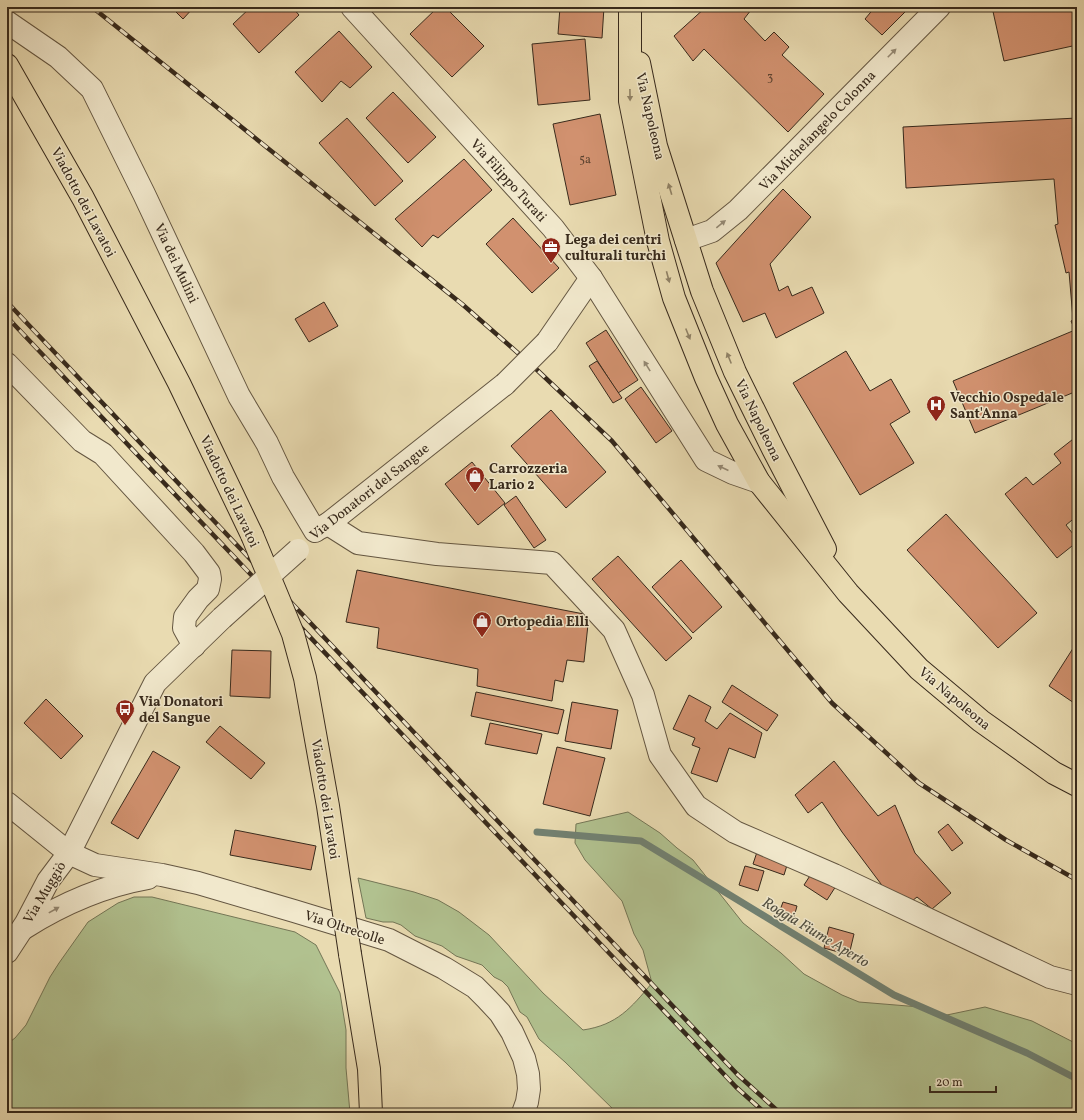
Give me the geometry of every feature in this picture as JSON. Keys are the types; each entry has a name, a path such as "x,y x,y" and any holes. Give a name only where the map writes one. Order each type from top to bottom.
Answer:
{"main road":[{"name":"Via Napoleona","path":"630,11 656,146 702,291 735,372 773,449 848,593"},
{"name":"Via Napoleona","path":"630,11 630,101 658,242 674,298 706,378 727,424 759,482 788,499 848,593 919,669 981,721 1054,773 1077,785"},
{"name":"Viadotto dei Lavatoi","path":"7,65 83,198 178,383 252,535 293,634 305,678 328,806 369,1069"},
{"name":"Via Napoleona","path":"649,196 686,240"},
{"path":"369,1069 370,1113"},
{"path":"369,1069 386,1113"}],"street":[{"name":"Via Filippo Turati","path":"352,7 553,228 591,278 706,460 734,473 759,482"},
{"name":"Via Michelangelo Colonna","path":"686,240 712,231 738,210 939,7"},
{"name":"Via dei Mulini","path":"7,22 58,57 92,89 144,194 240,396 267,443 283,478 322,527"},
{"name":"Via Donatori del Sangue","path":"69,853 155,683 222,618 322,527 505,384 547,342 591,278"},
{"path":"7,364 82,441 103,454 194,553 209,573 210,579 208,589 198,599 185,617 184,628 194,646"},
{"path":"322,527 358,543 437,554 552,562 614,630 643,695 660,755 696,806 735,832 834,876 1050,977 1077,996"},
{"name":"Via Oltrecolle","path":"7,803 69,853 95,865 162,875 198,883 294,911 389,940 444,968 475,987 500,1013 512,1032 524,1058 528,1074 527,1102 523,1113"},
{"name":"Via Muggiò","path":"7,952 48,881 69,853"},
{"path":"21,930 60,907 91,894 125,882 162,875"},
{"path":"1050,977 1077,984"},
{"path":"528,1089 531,1113"}],"green space":[{"path":"628,812 660,833 693,860 743,923 781,953 804,974 842,995 859,1002 920,1007 942,1016 985,1007 1032,1021 1077,1044 1077,1113 617,1113 565,1062 539,1039 527,1017 520,1012 508,987 502,981 494,977 482,965 456,956 442,946 415,936 401,925 393,922 383,922 366,918 358,878 414,892 438,900 459,912 489,935 543,993 583,1030 595,1028 605,1024 614,1020 630,1008 652,983 643,950 634,934 622,901 585,860 575,843 576,824"},
{"path":"134,897 152,897 295,932 316,945 340,993 346,1030 346,1068 350,1113 7,1113 7,1044 15,1038 26,1025 50,977 88,922 118,903"}],"building":[{"path":"171,7 194,7 183,19"},
{"path":"251,7 292,7 299,15 259,53 233,24"},
{"path":"438,7 445,7 484,46 452,77 410,34"},
{"path":"560,7 604,7 602,38 558,34"},
{"path":"706,7 747,7 751,10 744,19 765,41 774,32 789,47 782,55 824,94 788,132 704,49 693,61 674,36"},
{"path":"875,7 910,7 882,35 865,19"},
{"path":"992,7 1077,7 1077,45 1004,61"},
{"path":"339,31 372,67 350,88 341,81 322,102 295,72"},
{"path":"585,39 590,100 538,105 532,44"},
{"path":"393,92 436,137 408,163 366,118"},
{"path":"600,114 616,195 570,205 553,124"},
{"path":"347,118 403,181 375,206 319,143"},
{"path":"1077,118 1077,318 1073,319 1069,272 1066,273 1055,225 1058,224 1054,179 906,188 903,127"},
{"path":"464,159 492,190 438,238 433,235 422,247 395,219"},
{"path":"783,189 811,217 770,264 779,291 788,286 792,296 812,287 824,313 776,338 765,313 743,322 716,263"},
{"path":"513,218 559,268 532,293 486,244"},
{"path":"324,302 338,326 309,342 295,319"},
{"path":"1077,318 1077,335 1071,321"},
{"path":"606,330 638,380 618,393 586,343"},
{"path":"1075,330 1077,335 1077,391 975,433 953,381"},
{"path":"846,351 870,391 891,379 910,412 890,424 914,463 860,495 793,383"},
{"path":"597,361 622,398 613,403 589,366"},
{"path":"641,387 672,431 656,443 625,399"},
{"path":"551,410 606,472 566,508 511,446"},
{"path":"1077,436 1077,516 1066,525 1077,539 1077,542 1057,558 1005,494 1026,477 1033,485 1061,463 1054,454"},
{"name":"Carrozzeria Lario 2","path":"472,462 505,503 478,525 445,484"},
{"path":"516,496 546,540 534,548 504,505"},
{"path":"946,514 1037,613 998,648 907,550"},
{"path":"618,556 692,638 666,661 592,579"},
{"path":"681,560 722,607 693,633 652,587"},
{"name":"Ortopedia Elli","path":"357,570 589,615 584,662 567,660 563,682 555,680 552,701 477,686 478,669 377,648 379,628 346,622"},
{"path":"1077,642 1077,705 1049,686"},
{"path":"232,650 271,651 270,698 230,696"},
{"path":"732,685 778,715 767,731 722,702"},
{"path":"476,692 564,710 558,734 471,716"},
{"path":"689,695 711,707 705,721 717,729 730,713 762,733 755,758 729,748 717,782 691,773 700,748 692,745 695,738 673,729"},
{"path":"46,699 83,736 61,759 24,723"},
{"path":"572,702 618,710 611,749 565,741"},
{"path":"490,723 542,734 537,754 485,744"},
{"path":"220,726 265,763 251,779 206,742"},
{"path":"557,747 605,758 590,816 543,804"},
{"path":"153,751 180,767 138,839 111,823"},
{"path":"834,761 878,816 895,805 915,853 951,893 932,909 917,897 912,901 890,896 842,832 822,802 808,813 795,795"},
{"path":"948,824 963,843 952,851 938,832"},
{"path":"235,830 316,846 311,870 230,855"},
{"path":"757,852 788,862 784,875 753,864"},
{"path":"745,866 764,871 758,891 739,885"},
{"path":"813,871 836,886 827,900 804,885"},
{"path":"783,902 797,906 794,917 779,913"},
{"path":"829,927 854,934 849,955 824,948"}],"waterway":[{"name":"Roggia Fiume Aperto","path":"537,832 641,841 894,995 1027,1053 1077,1079"}],"railway":[{"path":"92,7 462,304 535,368 612,441 832,703 919,783 1006,840 1077,880"},
{"path":"7,302 738,1075 780,1113"},
{"path":"7,317 736,1087 765,1113"}],"place":[{"name":"Lega dei centri culturali turchi","path":"551,264"},
{"name":"Vecchio Ospedale Sant'Anna","path":"936,422"},
{"name":"Carrozzeria Lario 2","path":"475,493"},
{"name":"Ortopedia Elli","path":"482,638"},
{"name":"Via Donatori del Sangue","path":"125,726"}]}
